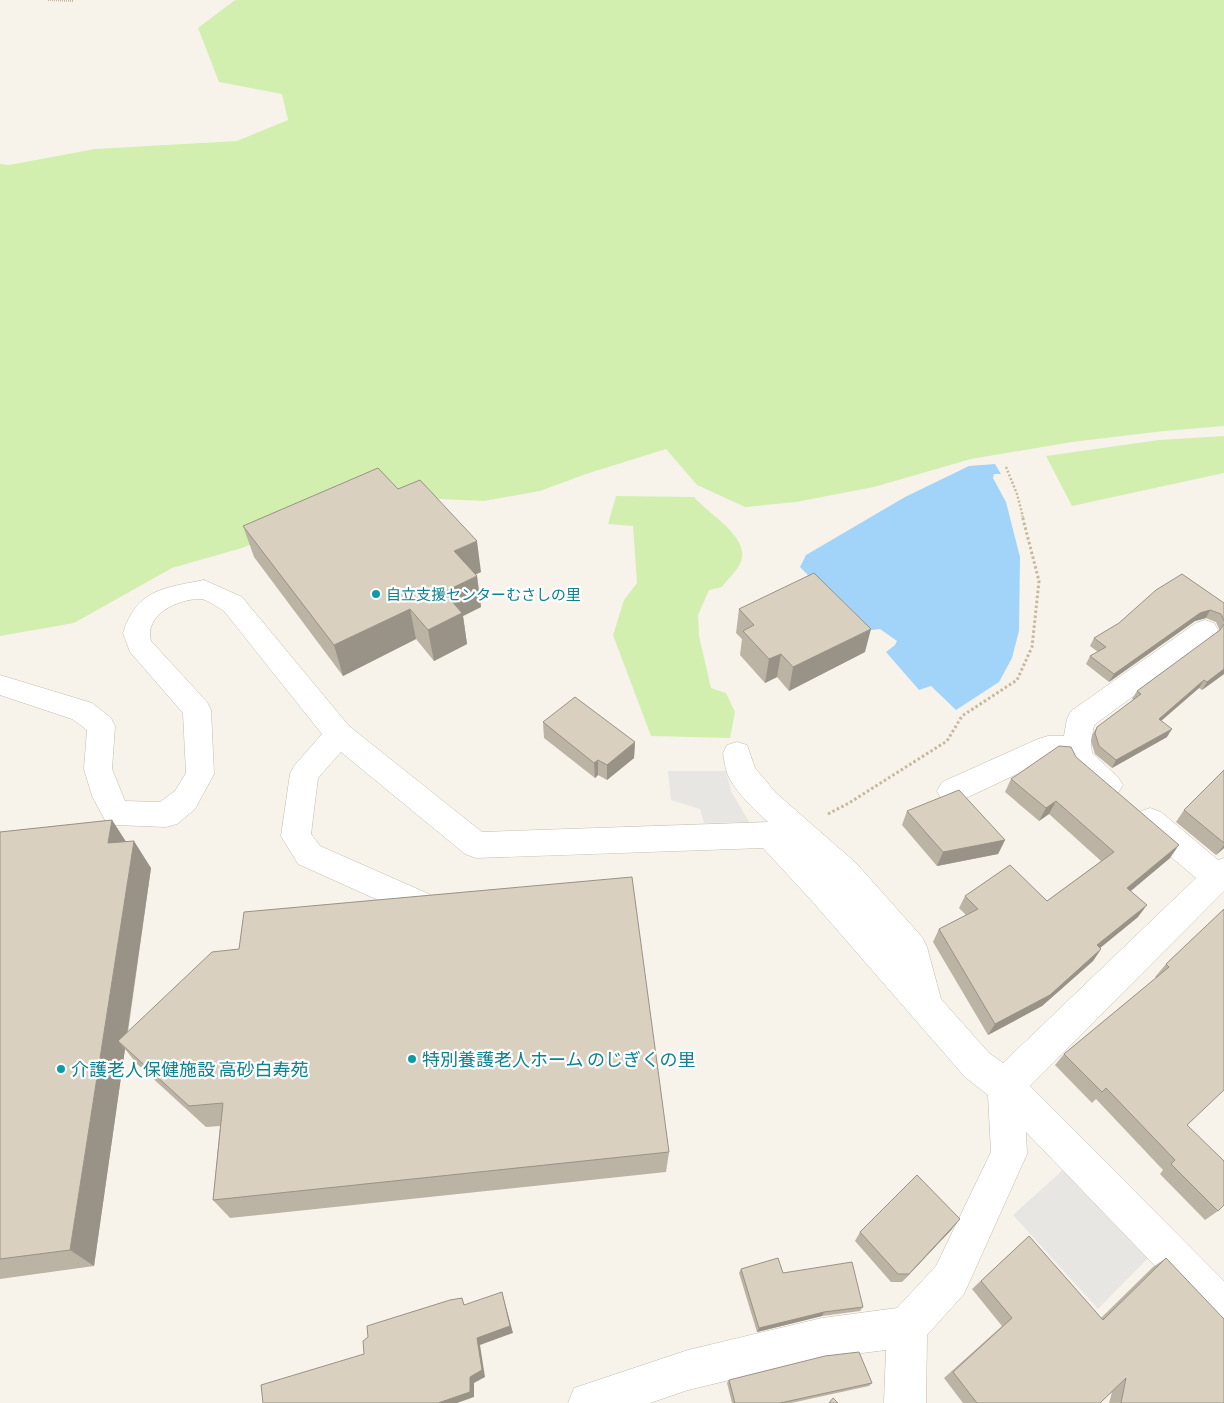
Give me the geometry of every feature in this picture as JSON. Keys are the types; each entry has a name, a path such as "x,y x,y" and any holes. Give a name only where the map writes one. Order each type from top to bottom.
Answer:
{"street":[{"path":"0,685 82,711 101,726 98,769 107,796 116,813 166,815 185,800 200,774 197,710 140,645 136,633 141,617 154,604 174,595 204,589 233,604 339,734 476,845 770,835 977,1064 1005,1086 1224,1309"},
{"path":"590,1403 688,1370 822,1338 907,1327 950,1280 1009,1154 1005,1086 1222,875 1080,761 1076,741 1081,719 1205,630"},
{"path":"339,734 304,774 296,836 309,855 418,904"},
{"path":"952,790 1048,747 1077,748"},
{"path":"737,753 742,773 766,802 845,872 911,947 926,1007"},
{"path":"905,1403 907,1327"}],"path":[{"path":"48,0 73,1"},
{"path":"797,830 849,803 947,741 962,716 1017,680 1032,647 1038,581 1017,494 1006,467"}],"green space":[{"path":"235,0 1224,0 1224,426 1072,442 971,459 874,487 796,502 745,507 697,485 666,449 586,474 540,491 484,501 374,496 242,548 172,568 74,623 0,636 0,164 9,165 95,149 237,141 288,120 282,94 219,82 198,28"},
{"path":"1224,436 1224,473 1072,506 1046,456 1159,440"},
{"path":"616,496 694,497 725,525 742,549 741,562 734,573 722,587 709,590 698,615 699,636 711,688 726,693 735,712 730,738 651,736 613,635 624,600 637,583 633,526 608,524"}],"shaded area":[{"path":"668,771 726,771 731,791 749,822 704,823 700,809 671,800"},
{"path":"1064,1169 1148,1258 1098,1309 1013,1215"}],"water":[{"path":"995,464 1001,474 994,474 993,478 1006,502 1020,557 1019,631 1012,658 999,682 956,710 931,686 919,690 886,652 897,641 880,629 863,631 800,567 806,555 905,497 969,466"}],"building":[{"name":"自立支援センターむさしの里","path":"378,468 398,489 420,480 477,541 454,551 477,576 444,592 462,613 428,630 410,609 334,645 243,526"},
{"path":"814,573 871,629 793,667 781,654 769,659 743,631 754,625 739,609"},
{"path":"1182,574 1224,603 1224,621 1221,614 1210,610 1200,613 1114,674 1090,656 1106,647 1094,638 1119,623 1156,590"},
{"path":"1224,624 1224,669 1207,682 1204,680 1159,719 1172,729 1116,760 1099,746 1095,733 1097,727 1141,694 1137,691 1220,630"},
{"path":"575,697 635,742 607,765 598,760 594,763 543,722"},
{"path":"1059,746 1071,747 1076,757 1179,845 1127,888 1147,905 1097,945 1101,949 1050,995 995,1024 939,929 978,909 965,896 1010,865 1047,901 1114,852 1056,801 1046,808 1011,779"},
{"path":"1224,770 1224,843 1184,810"},
{"path":"959,790 1005,840 943,852 907,811"},
{"name":"介護老人保健施設 高砂白寿苑","path":"112,820 108,843 134,841 70,1250 0,1259 0,832"},
{"name":"特別養護老人ホーム のじぎくの里","path":"632,877 669,1152 213,1200 223,1103 189,1106 118,1041 212,952 239,949 244,912"},
{"path":"1224,909 1224,1090 1187,1125 1224,1161 1224,1205 1218,1211 1171,1164 1175,1160 1106,1088 1102,1092 1064,1054 1169,967 1166,964"},
{"path":"917,1175 960,1219 909,1274 898,1274 860,1232"},
{"path":"1029,1236 1103,1320 1166,1258 1224,1319 1224,1403 1121,1403 1126,1378 1100,1403 977,1403 953,1372 1012,1318 981,1281"},
{"path":"778,1258 783,1273 852,1262 863,1307 824,1312 759,1328 741,1269"},
{"path":"502,1292 510,1326 477,1338 482,1370 470,1377 470,1392 438,1403 263,1403 261,1385 364,1354 363,1341 368,1337 367,1326 450,1300 462,1298 464,1305"},
{"path":"859,1352 872,1383 780,1403 735,1403 729,1380 825,1356"},
{"path":"833,1398 838,1403 829,1403"}],"place":[{"name":"自立支援センターむさしの里","path":"376,594"},
{"name":"特別養護老人ホーム のじぎくの里","path":"412,1059"},
{"name":"介護老人保健施設 高砂白寿苑","path":"61,1069"}]}
